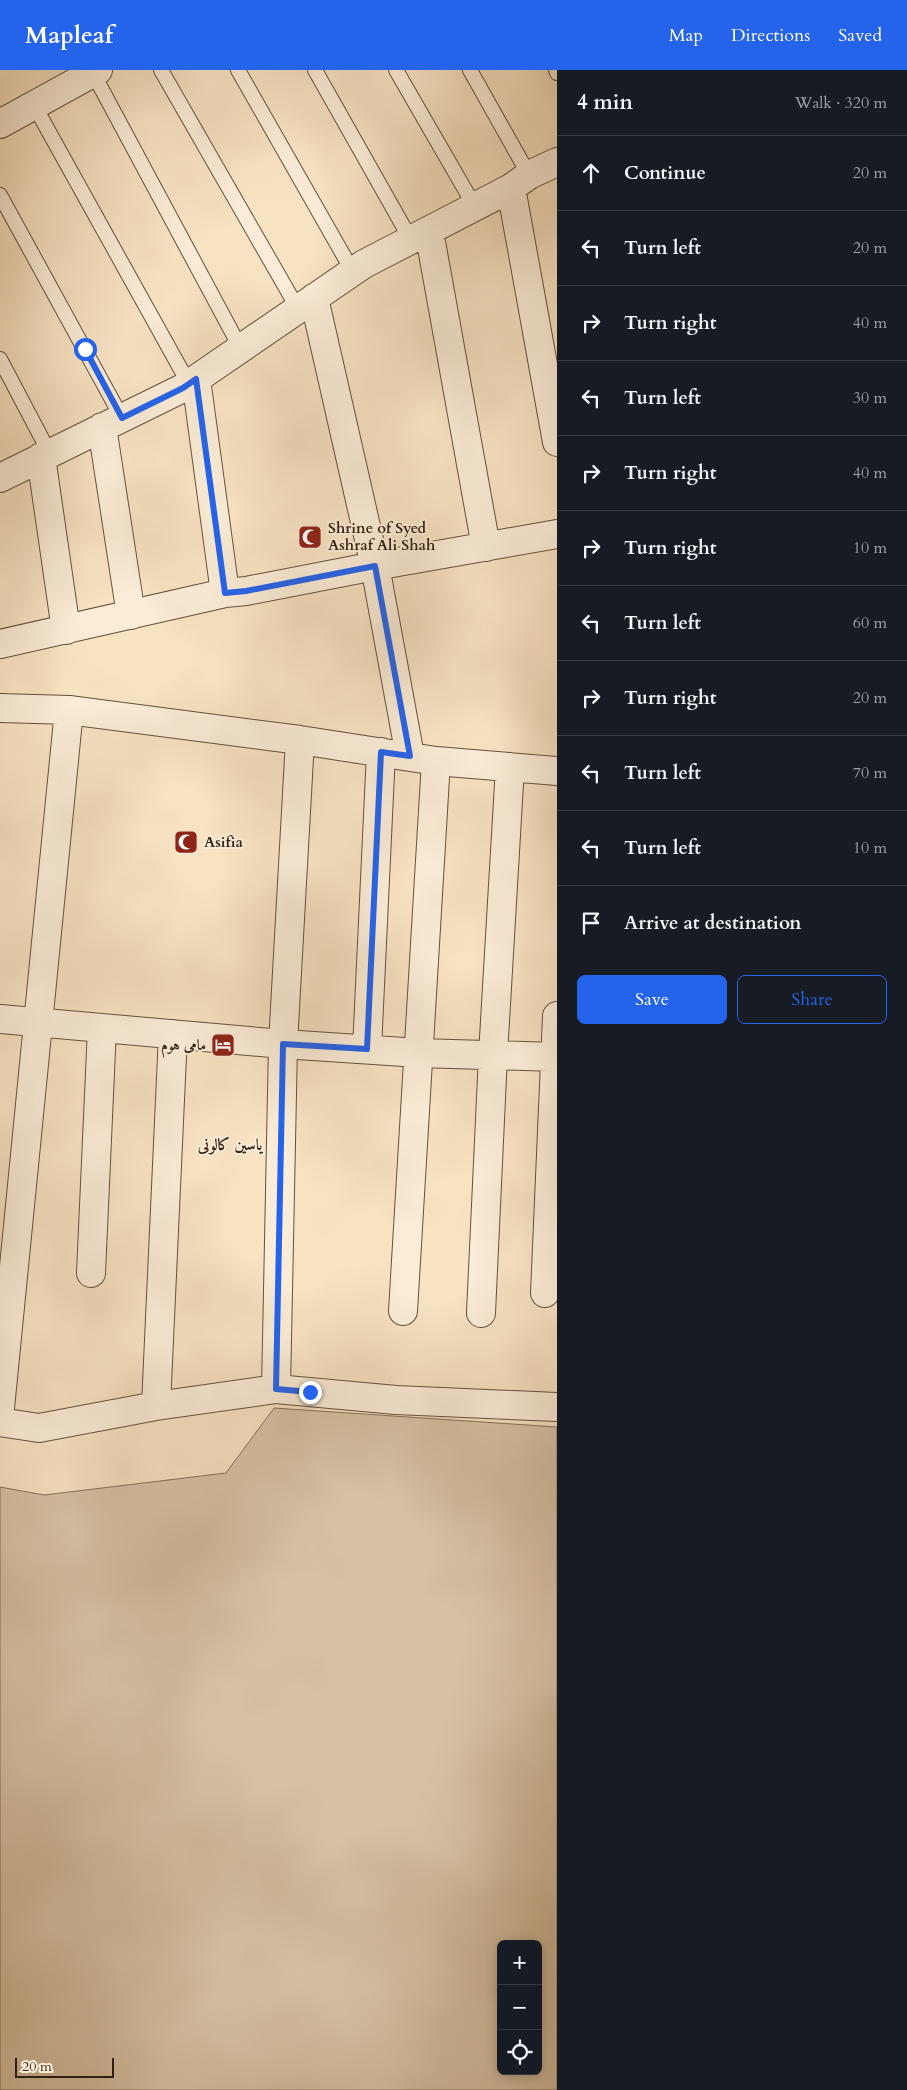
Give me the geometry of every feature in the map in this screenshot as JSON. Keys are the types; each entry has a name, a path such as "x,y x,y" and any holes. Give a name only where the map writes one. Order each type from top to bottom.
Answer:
{"street":[{"path":"2,118 34,105 95,71"},
{"path":"0,478 192,382 353,272 557,162"},
{"path":"520,182 557,442"},
{"path":"420,235 486,546"},
{"path":"306,304 375,566 410,756"},
{"path":"192,382 225,593"},
{"path":"112,423 131,615"},
{"path":"46,456 66,630"},
{"path":"0,644 225,593 246,591 557,534"},
{"path":"0,708 69,710 300,740 436,761 557,771"},
{"path":"0,1408 69,710"},
{"path":"276,1389 283,1044 300,740"},
{"path":"367,1049 381,752"},
{"path":"403,1311 436,761"},
{"path":"481,1313 492,1055 510,767"},
{"path":"546,1293 557,1016"},
{"path":"0,1018 38,1023 283,1044 419,1053 556,1057"},
{"path":"91,1273 102,1028"},
{"path":"156,1406 173,1034"},
{"path":"0,1422 39,1428 156,1406 276,1389 396,1400 557,1407"}],"lane":[{"path":"161,70 306,304"},
{"path":"238,70 353,272"},
{"path":"315,70 420,235"},
{"path":"396,70 474,207"},
{"path":"470,70 520,182"},
{"path":"95,71 241,348"},
{"path":"34,105 192,382"},
{"path":"0,195 112,423"},
{"path":"0,359 46,456"}],"shaded area":[{"path":"274,1408 557,1427 557,2090 0,2090 0,1487 44,1495 226,1473"}],"place":[{"name":"Shrine of Syed Ashraf Ali Shah","path":"310,537"},
{"name":"Asifia","path":"186,842"},
{"name":"مامی ہوم","path":"223,1045"}],"district":[{"name":"یاسین کالونی","path":"230,1144"}],"route":[{"path":"85,349 122,418 183,388 196,379 225,593 246,591 375,566 410,756 381,752 367,1049 283,1044 276,1389 310,1392"}]}
